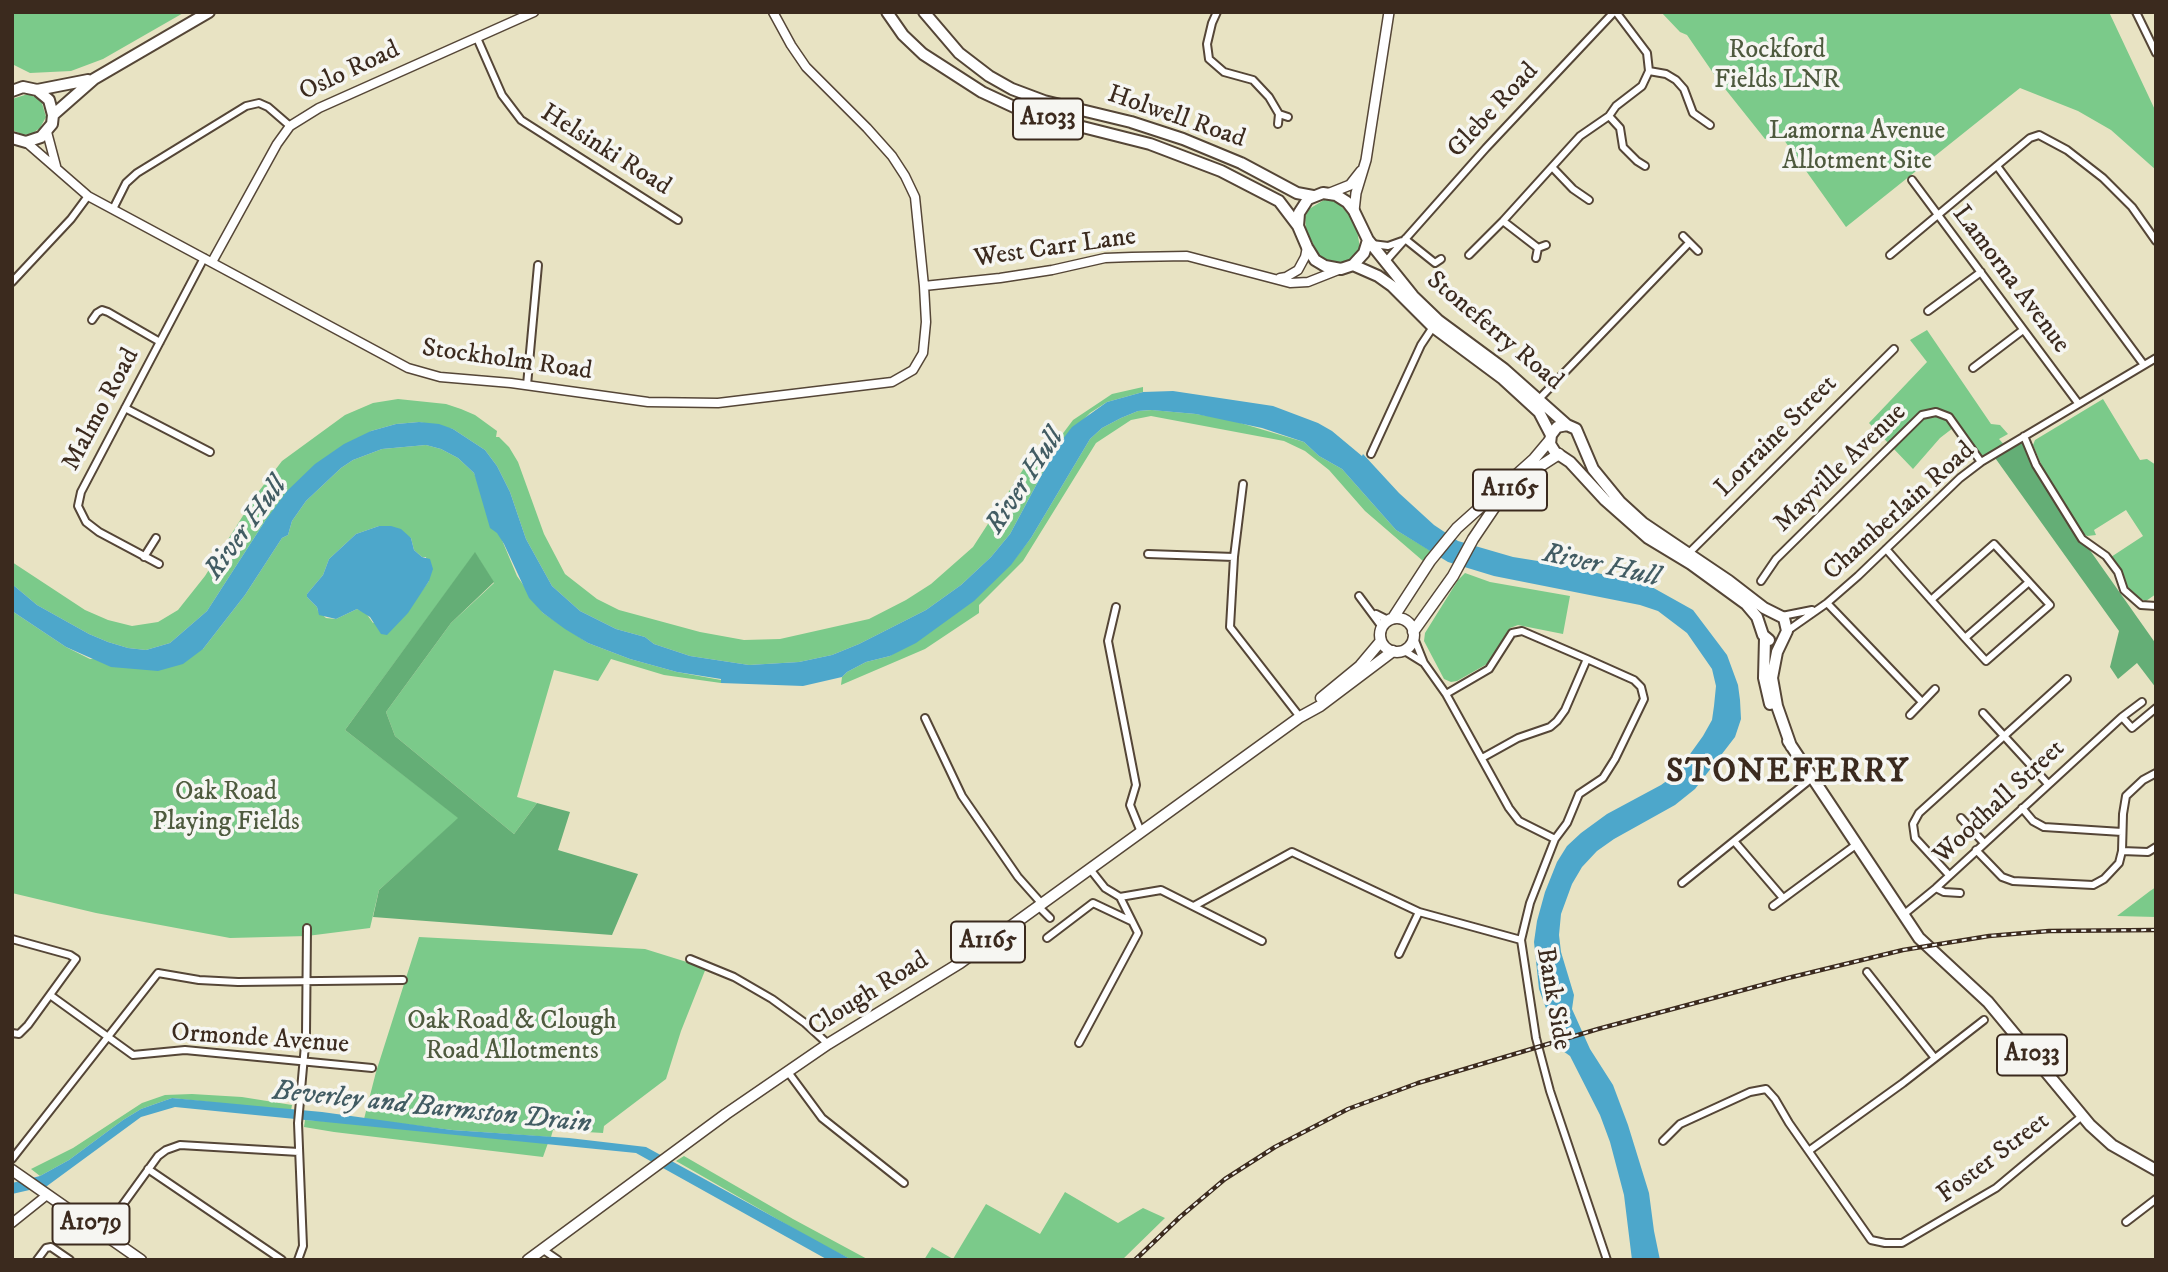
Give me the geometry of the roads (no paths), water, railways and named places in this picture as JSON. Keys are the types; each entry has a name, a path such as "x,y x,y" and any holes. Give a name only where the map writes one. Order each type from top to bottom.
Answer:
{"highway":[{"path":"17,140 34,141 47,132 53,115 94,79 209,12"},
{"name":"Holwell Road","path":"887,12 903,35 923,54 982,92 1027,113 1150,144 1211,167 1279,201 1298,226"},
{"name":"Holwell Road","path":"924,12 959,53 989,76 1012,89 1044,101 1131,122 1184,139 1241,163 1297,193 1313,196"},
{"path":"12,81 18,89 37,90 94,79"},
{"path":"37,90 49,100 53,115"},
{"path":"1298,226 1302,207 1313,196 1330,193 1342,198 1354,211 1369,242 1364,253 1353,265 1341,269"},
{"name":"A1033","path":"1298,226 1307,247 1320,264 1341,269"},
{"name":"Stoneferry Road","path":"1369,242 1413,296 1439,321 1539,398 1567,425"},
{"name":"Stoneferry Road","path":"1353,265 1378,276 1392,286 1433,327 1503,379 1544,419 1550,437"},
{"path":"1761,625 1752,611 1736,596 1648,538 1552,449 1550,437 1557,427 1567,425 1576,429 1592,469 1643,523 1689,553 1777,615 1786,622 1785,634 1773,641 1765,638 1761,625 1765,617 1777,615"},
{"path":"1561,455 1575,452 1581,439"},
{"name":"A1033","path":"1785,634 1774,660 1772,678 1777,706 1791,746"},
{"name":"A1033","path":"1765,638 1766,692 1776,721 1903,915 1931,950 1989,1002 2082,1116 2112,1145 2156,1167"}],"main road":[{"path":"1354,211 1356,193 1366,160 1390,12"},
{"path":"1330,193 1350,185 1358,177 1366,160"},
{"name":"A1165","path":"1381,641 1388,622 1430,561 1457,528 1534,459 1550,437"},
{"name":"A1165","path":"1398,651 1409,646 1453,576 1473,538 1496,505 1517,483 1561,455"},
{"path":"1388,622 1407,621 1414,635"},
{"path":"1381,641 1385,647 1398,651"},
{"name":"Clough Road","path":"528,1260 668,1155 788,1072 960,963 1300,717 1360,666 1381,641"},
{"name":"Clough Road","path":"1300,717 1321,706 1398,651"},
{"name":"A1079","path":"12,1170 141,1260"}],"street":[{"name":"Oslo Road","path":"208,260 290,126 319,108 534,12"},
{"name":"Stockholm Road","path":"17,140 88,196 408,368 440,377 527,385 648,402 718,403 892,382 913,370 923,353 926,321 917,205 905,176 892,156 806,67 773,12"},
{"path":"1217,12 1207,44 1209,59 1224,72 1253,80 1269,97 1279,114 1278,124"},
{"path":"1469,255 1580,136 1609,116 1616,106 1643,86 1649,71 1647,53 1615,12"},
{"name":"Glebe Road","path":"1385,262 1521,110 1615,12"},
{"path":"2136,12 2156,53"},
{"name":"Helsinki Road","path":"477,38 502,95 521,120 678,220"},
{"path":"1199,44 1207,44"},
{"path":"1649,71 1665,74 1676,80 1684,89 1693,113 1710,125"},
{"path":"113,209 126,183 137,173 246,106 259,103 268,107 290,126"},
{"path":"1279,114 1288,117"},
{"path":"1609,116 1620,128 1623,147 1645,166"},
{"path":"47,132 57,169"},
{"path":"1890,255 2030,138 2039,135 2067,150 2103,178 2132,207 2156,241"},
{"path":"1997,166 2144,365"},
{"path":"1552,167 1573,189 1590,201"},
{"name":"Lamorna Avenue","path":"1912,180 2078,403"},
{"path":"12,282 71,219 88,196"},
{"path":"1503,221 1538,248"},
{"path":"1683,236 1698,251"},
{"path":"1369,242 1388,246 1405,239 1429,260 1435,263 1441,260"},
{"path":"1539,398 1689,243"},
{"path":"1538,248 1546,245"},
{"path":"1274,279 1286,277 1298,270 1307,247"},
{"path":"1536,258 1538,248"},
{"name":"West Carr Lane","path":"924,286 1039,272 1105,258 1141,256 1187,256 1290,283 1307,282 1341,269"},
{"name":"Malmo Road","path":"159,564 86,522 78,506 81,492 125,408 208,260"},
{"path":"527,385 538,265"},
{"path":"1928,311 1981,272"},
{"path":"92,320 102,310 160,342"},
{"path":"1371,454 1421,345 1433,327"},
{"path":"1973,368 2023,330"},
{"name":"Lorraine Street","path":"1689,553 1894,349"},
{"name":"Chamberlain Road","path":"1785,634 1826,603 1960,478 1981,462 2156,358"},
{"path":"125,408 210,452"},
{"name":"Mayville Avenue","path":"1761,581 1776,559 1922,415 1936,412 1949,417 1981,462"},
{"path":"2024,436 2036,465 2082,539 2106,556 2118,572 2124,590 2141,605 2156,606"},
{"path":"1243,484 1234,558 1230,627 1300,717"},
{"path":"144,556 156,538"},
{"path":"1886,549 1931,600 1986,661 2050,604 1994,544 1931,600"},
{"path":"1148,554 1234,558"},
{"path":"1965,638 2029,582 2027,580"},
{"path":"1359,596 1374,614 1388,622"},
{"path":"1826,603 1923,702"},
{"path":"1116,607 1108,641 1136,785 1130,805 1141,832"},
{"name":"Chamberlain Road","path":"1777,615 1815,609"},
{"path":"1446,694 1489,669 1512,633 1522,631 1587,659 1565,710 1557,721 1550,727 1518,738 1482,758"},
{"path":"1414,635 1424,663 1446,694 1509,808 1519,821 1555,839"},
{"path":"1398,651 1424,663"},
{"name":"Bank Side","path":"1587,659 1634,681 1641,687 1644,699 1609,769 1603,778 1579,794 1567,823 1555,839 1530,903 1521,940 1536,1038 1550,1091 1607,1260"},
{"path":"1949,875 1915,838 1913,824 1919,813 2067,679"},
{"path":"1910,715 1935,689"},
{"name":"Woodhall Street","path":"1903,915 1936,888 2122,717 2142,702"},
{"path":"2122,717 2132,728 2156,708"},
{"path":"1983,713 2048,784"},
{"path":"925,718 962,796 1050,918"},
{"path":"1976,850 2002,877 2012,881 2093,884 2115,870 2122,851 2126,796 2143,780 2156,773"},
{"path":"1682,883 1812,778"},
{"path":"2022,808 2044,827 2122,832"},
{"path":"1961,818 1984,843"},
{"path":"1734,841 1783,898"},
{"path":"1773,906 1857,844"},
{"path":"2122,851 2148,852 2156,847"},
{"path":"1194,906 1292,852 1419,912 1521,940"},
{"path":"1079,1042 1138,933 1120,897 1105,888 1090,869"},
{"path":"1936,888 1944,892 1960,892"},
{"path":"1120,897 1161,890 1262,941"},
{"path":"1046,938 1093,903 1132,921"},
{"path":"1399,954 1419,912"},
{"path":"298,1260 303,1246 298,1123 306,1034 307,928"},
{"path":"12,939 76,959 23,1031 19,1034 12,1033"},
{"path":"690,958 734,976 772,999 806,1023 828,1045"},
{"path":"1867,972 1934,1057"},
{"path":"12,1159 158,973 225,981 404,980"},
{"name":"Ormonde Avenue","path":"51,995 133,1055 185,1050 372,1068"},
{"path":"1810,1150 1984,1020"},
{"path":"788,1072 822,1118 904,1183"},
{"name":"Foster Street","path":"1662,1141 1680,1124 1750,1092 1766,1089 1871,1240 1902,1243 1996,1188 2082,1116"},
{"path":"103,1232 158,1156 180,1145 299,1152"},
{"path":"148,1169 282,1260"},
{"path":"12,1223 44,1193"},
{"path":"2126,1222 2156,1199"},
{"path":"37,1260 46,1248 51,1247 71,1260 78,1254"},
{"path":"542,1249 558,1260"}],"water":[{"path":"1173,391 1273,406 1318,423 1362,456 1363,454 1399,493 1434,525 1458,541 1513,557 1569,566 1650,586 1693,610 1727,655 1738,685 1740,700 1741,719 1735,737 1695,789 1675,805 1597,851 1582,867 1572,884 1561,914 1559,935 1561,952 1574,995 1572,1009 1590,1049 1613,1085 1628,1125 1649,1193 1660,1260 1632,1260 1624,1195 1610,1142 1600,1115 1570,1056 1563,1051 1547,1011 1539,989 1534,942 1545,892 1557,862 1567,846 1607,814 1675,775 1703,736 1712,720 1714,706 1716,686 1712,669 1687,633 1658,611 1640,605 1494,576 1448,562 1396,530 1342,469 1319,456 1304,442 1262,428 1196,414 1151,410 1138,411 1121,418 1102,428 1090,439 1031,538 1011,565 974,601 916,643 890,656 866,662 842,677 803,686 721,683 721,679 677,672 630,659 588,643 565,629 543,613 529,598 504,544 490,528 474,473 458,458 426,445 382,449 353,460 341,468 306,501 292,521 288,535 282,538 245,595 203,649 183,664 158,671 111,667 66,647 12,611 12,584 37,605 108,642 146,650 170,643 207,611 287,491 315,464 344,444 371,431 396,424 419,422 453,429 485,450 497,466 510,492 526,539 552,586 580,611 616,629 645,637 654,644 690,656 749,665 799,662 832,655 859,644 926,610 961,585 991,557 1010,534 1056,448 1072,427 1107,402 1143,392"},
{"path":"379,526 401,529 411,538 414,550 422,557 430,559 433,569 429,581 408,613 387,635 381,634 370,617 357,609 336,619 319,615 317,607 307,597 323,575 329,559 356,534"},
{"path":"172,1098 322,1112 452,1130 569,1138 646,1147 852,1260 828,1260 636,1153 175,1107 141,1117 47,1186 12,1194 12,1183 40,1176 69,1160 141,1109"}],"railway":[{"path":"1135,1260 1225,1179 1275,1147 1348,1109 1418,1083 1598,1029 1903,950 1989,936 2049,931 2156,930"}],"district":[{"name":"STONEFERRY","path":"1788,774"}],"park label":[{"name":"Rockford Fields LNR","path":"1777,67"},
{"name":"Lamorna Avenue Allotment Site","path":"1857,148"},
{"name":"Oak Road Playing Fields","path":"226,809"},
{"name":"Oak Road & Clough Road Allotments","path":"512,1038"}],"water label":[{"name":"River Hull","path":"1026,482"},
{"name":"River Hull","path":"247,529"},
{"name":"River Hull","path":"1601,567"},
{"name":"Beverley and Barmston Drain","path":"432,1109"}]}
